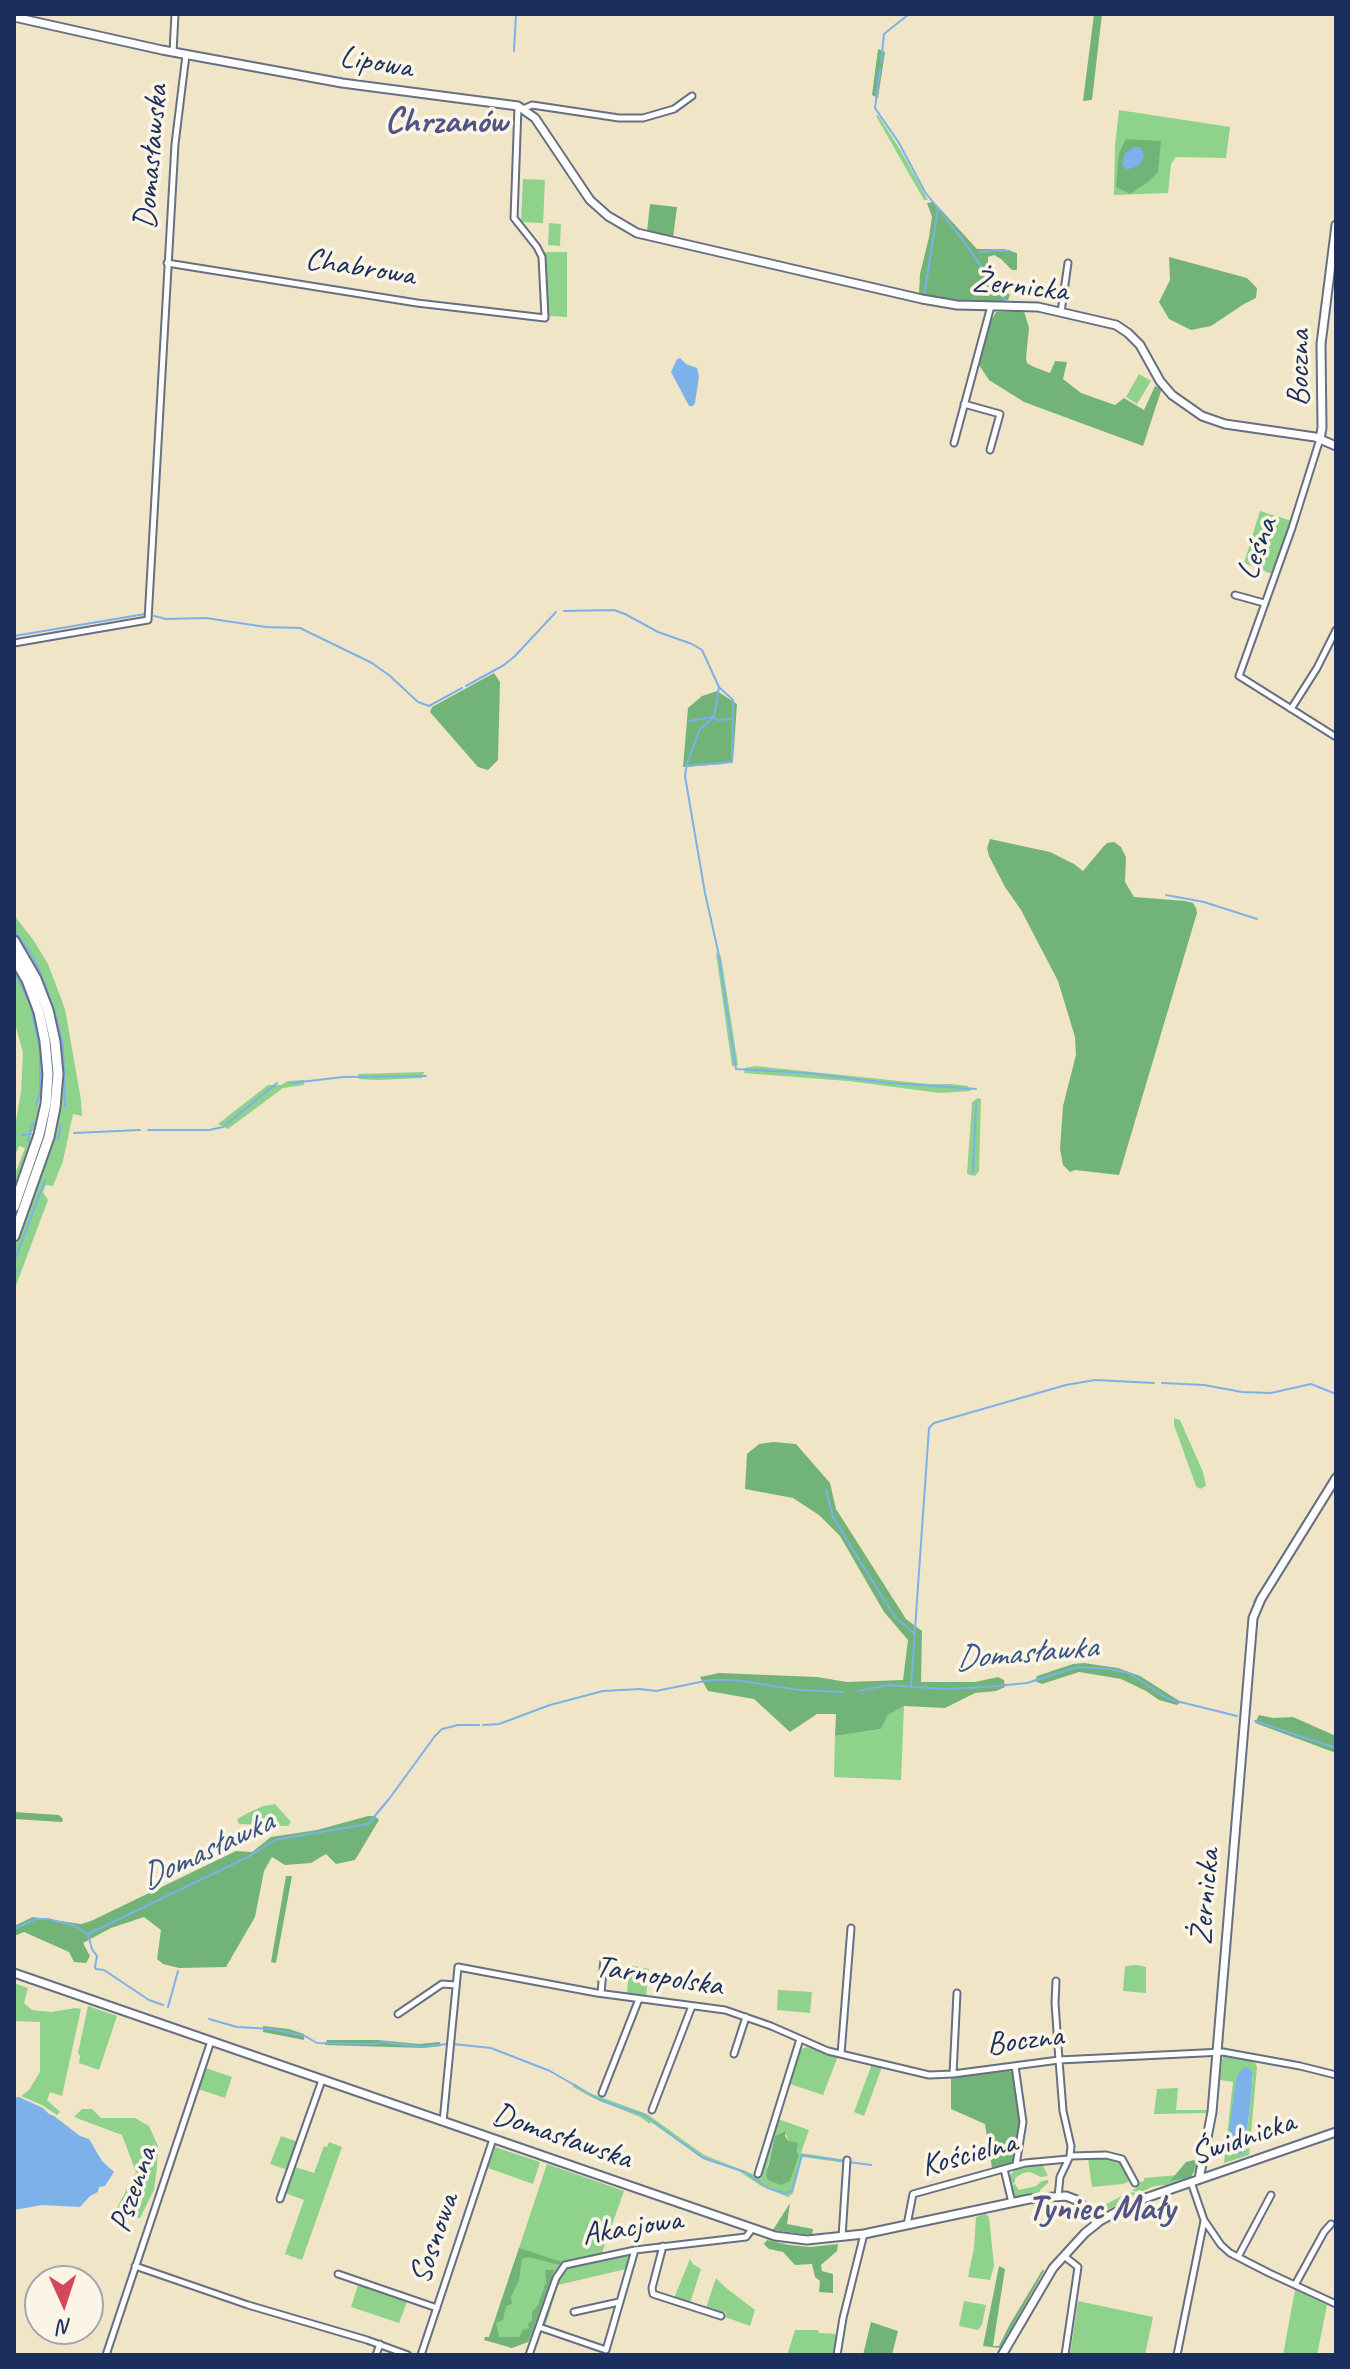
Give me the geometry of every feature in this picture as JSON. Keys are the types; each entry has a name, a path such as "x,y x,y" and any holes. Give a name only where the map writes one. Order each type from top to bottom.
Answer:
{"highway":[{"path":"14,941 36,979 48,1010 58,1074 49,1137 14,1236"},
{"path":"14,958 27,980 39,1012 48,1074 46,1104 39,1135 14,1207"}],"street":[{"path":"173,52 175,14"},
{"name":"Lipowa","path":"14,17 186,55 368,87 521,108"},
{"name":"Domasławska","path":"14,643 148,620 167,263 178,113 186,55"},
{"path":"521,108 532,105 613,117 643,118 674,109 692,96"},
{"name":"Żernicka","path":"521,108 535,118 577,184 598,208 631,231 676,244 922,299 957,305 1038,307 1116,325 1144,350 1172,395 1202,416 1225,424 1320,439 1336,446"},
{"name":"Chabrowa","path":"167,263 417,303 545,318 542,257 514,218 521,108"},
{"name":"Boczna","path":"1320,439 1320,354 1336,225"},
{"path":"1061,312 1068,263"},
{"path":"954,443 991,306"},
{"path":"964,404 1000,414 990,450"},
{"name":"Leśna","path":"1291,709 1239,676 1320,439"},
{"path":"1235,595 1264,603"},
{"path":"1336,630 1291,709 1336,737"},
{"name":"Żernicka","path":"1195,2181 1209,2131 1253,1618 1261,1599 1336,1478"},
{"path":"841,2054 851,1928"},
{"path":"601,1993 604,1959"},
{"name":"Tarnopolska","path":"456,1985 458,1967 601,1993 725,2010 841,2054"},
{"name":"Domasławska","path":"14,1973 752,2229 796,2240 864,2234 1012,2203 1058,2197"},
{"name":"Kościelna","path":"1056,1981 1063,2111 1071,2146 1060,2177 1058,2197"},
{"path":"398,2014 442,1984 456,1985 443,2122"},
{"path":"953,2074 957,1993"},
{"path":"602,2093 639,1999"},
{"path":"652,2110 692,2006"},
{"path":"734,2054 746,2017"},
{"path":"758,2174 800,2039"},
{"name":"Pszenna","path":"106,2355 211,2041"},
{"name":"Boczna","path":"841,2054 929,2075 1059,2060 1223,2052 1336,2075"},
{"path":"1015,2066 1023,2122 1016,2165"},
{"path":"280,2199 322,2080"},
{"name":"Świdnicka","path":"1002,2355 1053,2268 1097,2223 1134,2202 1336,2132"},
{"name":"Sosnowa","path":"421,2355 493,2139"},
{"path":"1069,2157 1106,2155 1122,2159 1135,2183"},
{"name":"Kościelna","path":"907,2225 913,2194 1016,2165 1069,2157"},
{"path":"842,2237 847,2160"},
{"path":"1004,2169 1012,2203"},
{"path":"1195,2181 1204,2220 1221,2245 1238,2257 1336,2304"},
{"path":"1238,2257 1271,2195"},
{"path":"1058,2197 1072,2197 1079,2201 1097,2223"},
{"path":"1177,2355 1204,2220"},
{"path":"1295,2285 1331,2224"},
{"name":"Akacjowa","path":"529,2355 558,2273 565,2265 635,2250 744,2237 752,2229"},
{"path":"837,2355 864,2234"},
{"path":"663,2246 652,2293 721,2316"},
{"path":"539,2327 606,2350 635,2250"},
{"path":"1063,2255 1078,2267 1065,2355"},
{"path":"135,2266 408,2355"},
{"path":"338,2274 437,2308"},
{"path":"574,2312 619,2302"},
{"path":"376,2355 380,2344"}],"green space":[{"path":"1094,14 1102,14 1092,100 1083,101"},
{"path":"878,49 885,52 878,98 872,95"},
{"path":"1119,110 1230,127 1226,158 1176,157 1171,164 1168,193 1114,195"},
{"path":"878,115 901,151 928,200 924,200"},
{"path":"1126,139 1161,141 1158,172 1130,194 1116,187 1119,153"},
{"path":"523,179 545,180 543,223 521,222"},
{"path":"934,202 977,249 1004,249 1017,253 1017,270 1012,270 994,255 988,257 994,280 1010,295 1008,300 998,303 954,302 919,293 932,217 927,203"},
{"path":"650,204 677,207 673,238 647,232"},
{"path":"549,223 561,224 560,246 548,245"},
{"path":"541,252 567,252 567,317 549,316"},
{"path":"1169,257 1247,278 1257,288 1256,298 1211,326 1191,330 1169,319 1159,302 1170,280"},
{"path":"1024,311 1029,328 1026,358 1027,363 1034,367 1050,373 1055,361 1067,362 1063,379 1081,393 1115,405 1124,398 1144,410 1155,386 1162,388 1143,446 1024,402 989,380 977,362 986,330 996,312"},
{"path":"1139,374 1151,381 1137,404 1126,397"},
{"path":"1260,511 1292,521 1272,574 1244,563"},
{"path":"494,673 500,682 498,760 488,770 478,767 430,712 432,707"},
{"path":"717,691 737,704 733,761 683,767 688,708 702,696"},
{"path":"990,839 1050,852 1083,871 1107,843 1114,842 1126,857 1125,882 1134,897 1185,901 1193,903 1196,908 1119,1175 1070,1172 1063,1165 1060,1149 1063,1106 1076,1055 1075,1037 1058,981 989,856 987,848"},
{"path":"14,915 48,964 65,1009 82,1116 73,1114 63,1161 53,1186 46,1185 43,1192 48,1200 14,1291 14,1249 53,1140 61,1085 54,1016 40,977 14,934"},
{"path":"716,953 721,956 738,1065 732,1066"},
{"path":"14,967 35,1015 43,1071 35,1130 31,1132 31,1146 14,1191 14,1177 25,1148 19,1146 14,1158 23,1053 14,1020"},
{"path":"755,1066 951,1084 968,1086 971,1091 940,1093 848,1081 744,1073 745,1068"},
{"path":"424,1072 422,1078 377,1080 359,1079 358,1074"},
{"path":"304,1080 304,1085 283,1088 228,1129 218,1124 268,1085"},
{"path":"981,1099 979,1171 975,1176 967,1174 972,1102"},
{"path":"1174,1418 1180,1420 1203,1472 1206,1486 1200,1489 1196,1486"},
{"path":"759,1444 796,1444 830,1483 836,1509 906,1619 922,1631 921,1682 975,1682 998,1677 1004,1680 1005,1687 975,1693 945,1708 904,1706 888,1715 881,1729 835,1736 836,1714 817,1714 790,1732 754,1699 708,1691 700,1677 719,1673 817,1677 847,1682 903,1680 908,1640 884,1612 840,1536 819,1515 793,1498 745,1489 747,1454"},
{"path":"1084,1663 1118,1668 1140,1676 1181,1702 1177,1705 1159,1700 1121,1679 1079,1672 1042,1684 1035,1681 1037,1676"},
{"path":"904,1706 901,1780 834,1777 835,1736 881,1729 888,1715"},
{"path":"1259,1715 1293,1717 1336,1736 1336,1753 1255,1723"},
{"path":"275,1804 291,1822 288,1826 239,1824 237,1819 263,1806"},
{"path":"14,1812 59,1815 63,1819 62,1822 14,1819"},
{"path":"368,1816 379,1820 355,1860 336,1864 326,1854 311,1863 285,1865 272,1857 264,1871 255,1917 226,1967 179,1968 163,1964 157,1959 161,1930 144,1917 111,1928 83,1943 90,1956 86,1963 74,1962 69,1952 24,1932 14,1936 14,1926 33,1917 81,1924 91,1921 236,1851 252,1852 271,1837 317,1830"},
{"path":"286,1876 292,1876 276,1963 271,1962"},
{"path":"629,1965 649,1969 646,1997 627,1993"},
{"path":"1125,1966 1146,1967 1146,1993 1123,1991"},
{"path":"14,1983 28,1988 24,2003 32,2010 81,2009 62,2096 50,2092 47,2100 60,2112 57,2115 21,2096 29,2090 40,2072 40,2022 14,2021"},
{"path":"778,1990 812,1992 810,2013 777,2010"},
{"path":"88,2006 117,2016 99,2070 79,2063 78,2053"},
{"path":"263,2026 304,2034 304,2040 263,2032"},
{"path":"327,2040 440,2042 441,2046 325,2045"},
{"path":"807,2047 838,2056 823,2095 790,2084 801,2049"},
{"path":"1223,2055 1254,2060 1257,2067 1249,2155 1224,2163 1233,2082 1220,2080","holes":["1253,2076 1243,2153 1237,2151 1233,2140"]},
{"path":"872,2064 882,2067 864,2116 854,2112"},
{"path":"206,2068 232,2077 225,2098 198,2089"},
{"path":"1015,2073 1020,2122 1018,2146 1014,2163 992,2168 985,2124 951,2109 951,2077"},
{"path":"574,2083 587,2092 647,2114 704,2155 760,2177 778,2119 809,2130 801,2153 846,2160 846,2163 802,2157 793,2193 788,2197 761,2186 739,2171 702,2158 651,2122 573,2087","holes":["785,2130 788,2141 798,2146 797,2154 767,2168 775,2136"]},
{"path":"1178,2088 1176,2110 1208,2110 1208,2113 1154,2114 1157,2089"},
{"path":"82,2109 92,2109 101,2118 135,2118 149,2126 158,2146 157,2167 154,2190 140,2218 111,2219 136,2172 122,2135 74,2117"},
{"path":"786,2130 788,2141 798,2143 799,2155 790,2181 781,2185 768,2180 766,2176 775,2136"},
{"path":"281,2136 298,2142 288,2170 270,2164"},
{"path":"329,2142 342,2147 302,2260 285,2254 304,2200 285,2193 295,2167 314,2173 324,2146 327,2147"},
{"path":"495,2147 540,2162 533,2184 488,2168"},
{"path":"1099,2155 1122,2162 1132,2180 1092,2187 1085,2156"},
{"path":"1198,2159 1191,2177 1170,2181 1186,2162"},
{"path":"1198,2162 1189,2178 1141,2192 1132,2191 1144,2178 1189,2174"},
{"path":"547,2164 624,2191 602,2253 562,2262 532,2342 489,2338"},
{"path":"1035,2164 1043,2166 1048,2176 1023,2173 1015,2178 1015,2183 1009,2184 1008,2178 1016,2168"},
{"path":"1048,2180 1040,2194 1014,2198 1009,2186 1015,2184 1019,2190"},
{"path":"1129,2192 1137,2193 1103,2213 1096,2213 1091,2207 1099,2208"},
{"path":"790,2203 787,2224 813,2229 812,2235 773,2230"},
{"path":"985,2214 989,2217 994,2266 990,2280 968,2277 976,2217"},
{"path":"767,2240 810,2247 838,2244 837,2251 821,2265 822,2271 833,2274 833,2293 819,2292 820,2281 815,2277 812,2264 795,2265 783,2252 769,2249 764,2244"},
{"path":"519,2248 562,2262 560,2265 529,2257 522,2259 519,2280 511,2297 512,2304 506,2306 503,2320 496,2323 499,2337 519,2337 523,2330 529,2328 532,2312 538,2305 546,2282 545,2270 554,2270 528,2342 512,2348 484,2340 489,2337"},
{"path":"630,2252 626,2269 558,2285 545,2327 543,2324 557,2278 569,2268"},
{"path":"690,2259 701,2269 690,2303 674,2298"},
{"path":"999,2266 1005,2269 993,2346 999,2346 1044,2271 1000,2348 983,2346"},
{"path":"716,2278 755,2310 750,2326 725,2317 726,2313 706,2308"},
{"path":"358,2285 407,2302 399,2323 351,2307"},
{"path":"1295,2290 1327,2305 1317,2355 1283,2355"},
{"path":"964,2301 986,2305 978,2330 959,2326"},
{"path":"1078,2301 1153,2317 1145,2355 1070,2355"},
{"path":"871,2322 898,2331 892,2355 863,2355"},
{"path":"795,2330 838,2334 833,2355 787,2355"}],"water":[{"path":"1141,147 1144,155 1140,165 1126,170 1122,164 1125,153"},
{"path":"680,358 697,368 699,377 693,406 689,406 671,372"},
{"path":"1246,2067 1252,2071 1252,2085 1245,2150 1241,2155 1236,2142 1228,2139 1236,2080 1239,2072"},
{"path":"19,2097 43,2108 80,2136 89,2139 102,2161 114,2172 105,2186 99,2187 98,2192 80,2207 42,2205 14,2210 14,2098"}],"waterway":[{"path":"514,51 516,14"},
{"path":"881,62 884,34 909,14"},
{"path":"880,69 875,108 899,143 925,192 1006,302"},
{"path":"924,296 938,209"},
{"path":"980,252 1010,251"},
{"path":"564,611 614,610 658,632 692,644 702,650 719,687 714,717 700,729 685,776 718,951 736,1069 976,1089"},
{"path":"466,686 515,656 556,612"},
{"path":"14,636 145,614"},
{"path":"154,616 300,628 372,663 418,702 429,706 462,688"},
{"path":"686,766 732,762 733,700 720,688"},
{"path":"689,721 713,717 717,720 732,719"},
{"path":"1166,895 1204,902 1257,919"},
{"path":"14,930 30,952 55,1012 63,1046 65,1106"},
{"path":"14,970 31,1007 40,1050 40,1092 36,1105"},
{"path":"292,1083 343,1077 426,1076"},
{"path":"148,1130 209,1130 223,1127 277,1083"},
{"path":"973,1172 976,1103"},
{"path":"28,1141 33,1123"},
{"path":"58,1139 61,1125"},
{"path":"74,1133 140,1130"},
{"path":"22,1135 32,1134"},
{"path":"14,1262 45,1180"},
{"path":"14,1270 19,1271"},
{"path":"911,1687 929,1428 934,1423 1066,1385 1095,1380 1154,1383"},
{"path":"1162,1383 1271,1393 1311,1384 1336,1394"},
{"path":"1254,1602 1336,1470"},
{"path":"826,1490 833,1517 852,1548 895,1617 915,1634"},
{"name":"Domasławka","path":"858,1691 888,1685 944,1689 986,1687 1027,1683 1078,1667 1109,1669 1129,1673 1168,1699 1237,1716"},
{"name":"Domasławka","path":"483,1725 499,1724 550,1705 603,1691 656,1691 710,1680 844,1692"},
{"name":"Domasławka","path":"1255,1721 1336,1748"},
{"name":"Domasławka","path":"14,1929 36,1919 48,1919 75,1926 88,1934 248,1857 275,1840 368,1824 442,1729 479,1725"},
{"path":"88,1935 97,1956 96,1969 104,1970 149,2000 163,2005"},
{"path":"168,2007 178,1971"},
{"path":"209,2019 237,2027 272,2029 305,2036 317,2043 382,2042 423,2047 447,2044"},
{"path":"453,2044 491,2048 550,2071 600,2100 644,2115 703,2158 745,2172 768,2188 784,2193 792,2191 802,2155 845,2161"},
{"path":"849,2162 871,2165"}],"district":[{"name":"Chrzanów","path":"446,123"},
{"name":"Tyniec Mały","path":"1101,2210"}]}
